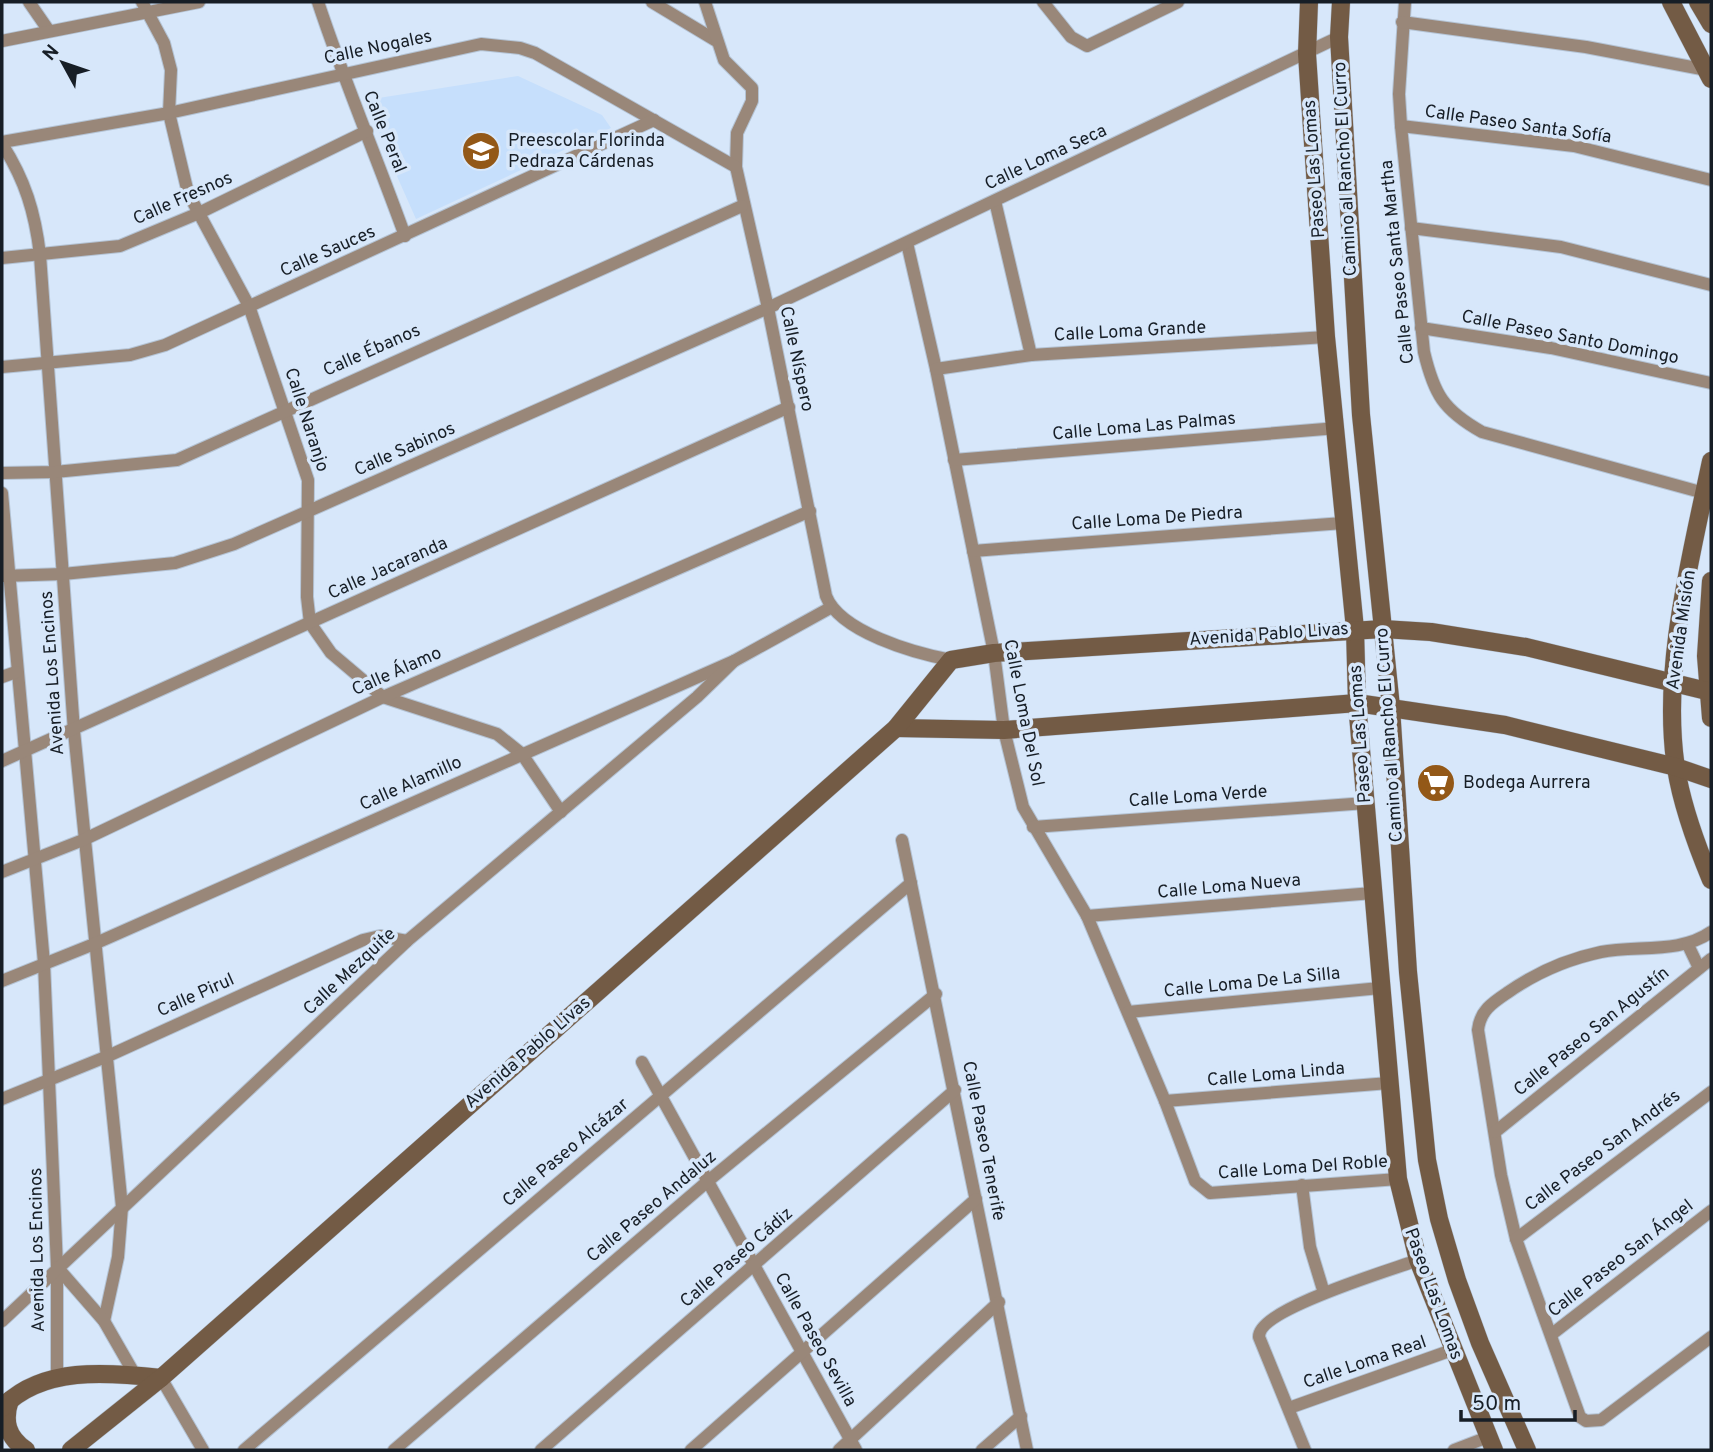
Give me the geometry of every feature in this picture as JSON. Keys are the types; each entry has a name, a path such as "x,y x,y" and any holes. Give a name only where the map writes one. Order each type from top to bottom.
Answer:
{"street":[{"path":"29,2 49,31"},
{"path":"2,41 145,7 199,2"},
{"name":"Calle Peral","path":"318,2 341,74 367,131 405,236"},
{"path":"652,2 715,40"},
{"name":"Calle Níspero","path":"705,2 715,40 724,60 752,88 752,101 737,134 736,167 830,608"},
{"path":"1043,2 1071,37 1087,46 1178,2"},
{"name":"Paseo Las Lomas","path":"1309,2 1307,54 1326,337 1355,629 1357,703 1398,1178 1418,1260 1491,1444"},
{"name":"Camino al Rancho El Curro","path":"1341,2 1339,37 1361,415 1391,707 1408,972 1427,1160 1439,1219 1457,1280 1480,1343 1527,1450"},
{"name":"Calle Paseo Santa Martha","path":"1405,2 1399,94 1401,126 1421,328 1432,387 1456,417 1482,432 1704,493"},
{"path":"1671,2 1709,75"},
{"path":"1698,2 1711,24"},
{"name":"Calle Naranjo","path":"145,7 164,43 171,70 169,113 181,173 249,306 308,480 307,597 310,623"},
{"path":"1402,22 1586,47 1709,75"},
{"name":"Calle Loma Seca","path":"768,309 1339,37"},
{"name":"Calle Nogales","path":"2,143 169,113 481,44 509,46 535,53 736,167"},
{"name":"Calle Sauces","path":"2,367 47,365 150,350 405,236 654,120"},
{"name":"Calle Paseo Santa Sofía","path":"1401,126 1574,146 1711,180"},
{"name":"Calle Fresnos","path":"2,258 120,246 200,213 367,131"},
{"name":"Avenida Los Encinos","path":"2,143 30,195 40,255 83,840 108,1056 121,1206 118,1257 104,1321"},
{"path":"995,201 1031,355"},
{"name":"Calle Ébanos","path":"2,473 55,472 177,460 284,409 743,206"},
{"path":"1411,228 1561,247 1711,285"},
{"name":"Calle Loma Del Sol","path":"907,243 936,369 994,653 1004,730 1019,792 1032,827 1087,916 1165,1101 1195,1181 1210,1193"},
{"name":"Calle Sabinos","path":"6,576 63,574 175,562 203,556 768,309"},
{"name":"Calle Paseo Santo Domingo","path":"1421,328 1551,348 1711,383"},
{"name":"Calle Loma Grande","path":"936,369 1031,355 1326,337"},
{"name":"Calle Jacaranda","path":"2,761 74,731 789,407"},
{"name":"Calle Loma Las Palmas","path":"954,460 1337,428"},
{"name":"Avenida Misión","path":"1711,461 1672,683 1676,767 1697,845 1711,880"},
{"name":"Avenida Los Encinos","path":"2,493 6,576 44,963 57,1267 57,1378"},
{"name":"Calle Álamo","path":"2,872 83,840 383,696 810,511"},
{"name":"Calle Loma De Piedra","path":"973,551 1343,523"},
{"name":"Avenida Misión","path":"1711,581 1711,718"},
{"path":"830,608 852,625 872,634 923,655 951,660"},
{"name":"Calle Alamillo","path":"2,981 94,944 734,661 830,608"},
{"path":"310,623 331,653 383,696 497,734 522,754 561,812"},
{"name":"Avenida Pablo Livas","path":"71,1450 161,1378 896,728 951,660 994,653 1382,629 1432,632 1526,647 1709,691"},
{"name":"Calle Mezquite","path":"2,1321 121,1206 256,1085 407,941 561,812 734,661"},
{"path":"2,677 16,672"},
{"path":"896,728 1004,730 1357,703 1505,725 1676,767 1711,779"},
{"name":"Calle Loma Verde","path":"1032,827 1366,803"},
{"name":"Calle Paseo Tenerife","path":"902,840 999,1302 1027,1450"},
{"name":"Calle Paseo Alcázar","path":"244,1450 911,883"},
{"name":"Calle Loma Nueva","path":"1087,916 1373,893"},
{"path":"1711,932 1688,944 1600,953 1527,979 1489,1005 1479,1021 1478,1030 1494,1132 1516,1239 1580,1417 1591,1422 1601,1420 1711,1337"},
{"name":"Calle Pirul","path":"2,1098 108,1056 363,940 380,936 407,941"},
{"path":"1688,944 1699,968"},
{"name":"Calle Paseo San Agustín","path":"1494,1132 1711,959"},
{"name":"Calle Loma De La Silla","path":"1128,1013 1380,988"},
{"name":"Calle Paseo Andaluz","path":"394,1450 708,1181 936,995"},
{"name":"Calle Paseo Sevilla","path":"642,1062 854,1445"},
{"name":"Calle Loma Linda","path":"1165,1101 1389,1083"},
{"name":"Calle Paseo Cádiz","path":"541,1450 755,1267 955,1090"},
{"name":"Calle Paseo San Andrés","path":"1516,1239 1711,1091"},
{"name":"Calle Loma Del Roble","path":"1210,1193 1398,1178"},
{"path":"1302,1185 1310,1247 1324,1293"},
{"path":"691,1450 976,1199"},
{"name":"Calle Paseo San Ángel","path":"1552,1334 1711,1211"},
{"path":"1305,1450 1259,1337 1260,1327 1268,1319 1324,1293 1418,1260"},
{"path":"57,1267 104,1321 135,1375"},
{"path":"839,1450 854,1445 999,1302"},
{"name":"Calle Loma Real","path":"1289,1408 1452,1350"},
{"path":"26,1450 8,1431 6,1404 35,1384 57,1378 97,1374 161,1378 203,1450"},
{"path":"982,1450 1021,1416"},
{"path":"2,1444 9,1450"},
{"path":"1454,1450 1491,1444"}],"shaded area":[{"name":"Preescolar Florinda Pedraza Cárdenas","path":"518,76 602,115 611,128 416,219 396,174 406,162 394,140 381,138 366,100"}],"place":[{"name":"Preescolar Florinda Pedraza Cárdenas","path":"481,151"},
{"name":"Bodega Aurrera","path":"1436,783"}]}
